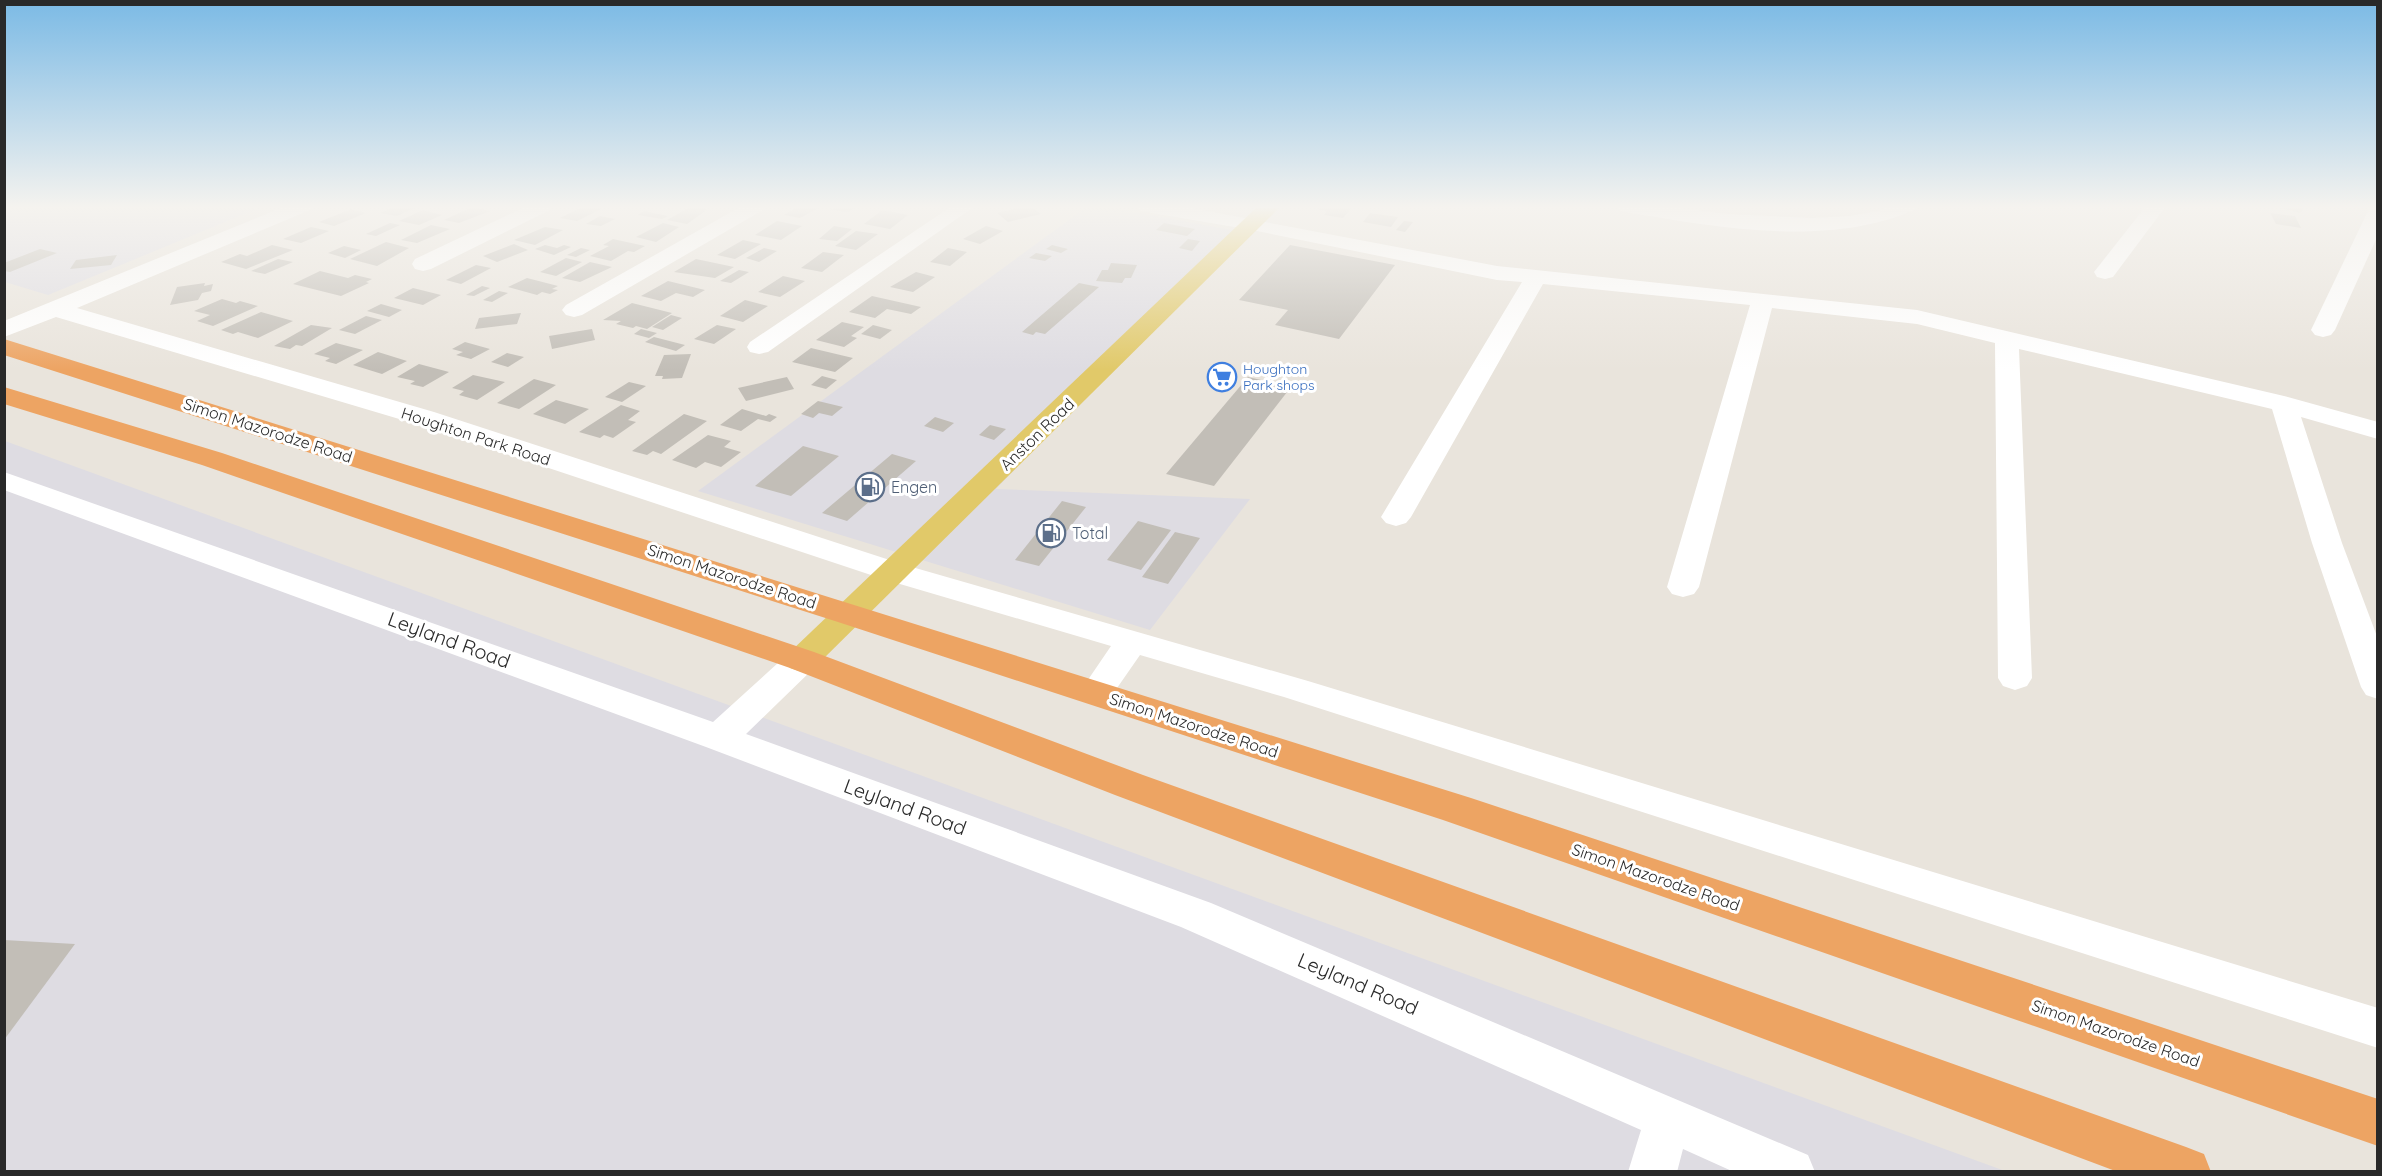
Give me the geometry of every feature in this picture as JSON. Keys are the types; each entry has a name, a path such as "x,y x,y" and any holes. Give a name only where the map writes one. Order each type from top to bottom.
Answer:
{"highway":[{"name":"Simon Mazorodze Road","path":"4,347 850,614 1468,813 2378,1123"},
{"path":"4,395 212,459 802,660 1129,785 2186,1172"}],"main road":[{"name":"Anston Road","path":"802,660 1214,261"}],"street":[{"path":"4,330 171,261"},
{"path":"423,264 429,261"},
{"path":"574,310 660,261"},
{"path":"759,347 884,261"},
{"path":"1448,261 1497,273 1536,278 1917,317 2284,404 2378,431"},
{"path":"2105,272 2114,261"},
{"path":"2323,330 2355,261"},
{"path":"1396,517 1536,278"},
{"path":"1683,587 1763,300"},
{"name":"Houghton Park Road","path":"55,309 425,418 894,572 1308,692 2378,1028"},
{"path":"2007,338 2015,678"},
{"path":"2284,404 2327,543 2378,687"},
{"name":"Leyland Road","path":"4,480 719,738 1196,915 1791,1172"},
{"path":"1096,693 1132,641"},
{"path":"719,738 802,660"},
{"path":"1652,1172 1669,1118"}],"shaded area":[{"path":"5,261 131,261 48,295 5,282"},
{"path":"1013,261 1220,261 996,489 1250,499 1150,630 698,491"},
{"path":"5,441 2005,1171 5,1171"}],"building":[{"path":"38,261 10,272 4,271 4,263"},
{"path":"75,261 113,261 111,265 70,269"},
{"path":"224,261 266,261 246,269 221,262"},
{"path":"274,261 293,262 265,274 251,271"},
{"path":"357,261 386,261 377,266"},
{"path":"561,261 582,262 556,276 540,272"},
{"path":"693,261 734,267 715,278 674,272"},
{"path":"811,261 836,261 822,272 801,268"},
{"path":"931,261 956,261 950,266 930,262"},
{"path":"1275,261 1373,261 1395,265 1339,339 1275,325 1288,310 1239,300"},
{"path":"590,262 612,267 580,282 562,278"},
{"path":"1111,263 1137,265 1131,278 1125,278 1122,283 1096,281 1102,270 1108,270"},
{"path":"476,265 491,268 461,284 446,280"},
{"path":"739,270 749,272 731,283 720,281"},
{"path":"320,271 348,278 355,275 372,279 366,282 369,283 341,296 293,284"},
{"path":"916,272 935,277 913,292 890,287"},
{"path":"783,276 805,281 780,297 758,292"},
{"path":"527,278 558,286 552,289 558,290 550,294 542,292 537,295 508,287"},
{"path":"668,281 705,290 693,297 676,293 661,301 641,296"},
{"path":"205,283 204,286 213,284 211,291 202,293 198,300 170,305 177,287"},
{"path":"1079,283 1099,287 1045,334 1036,332 1033,335 1022,332"},
{"path":"482,286 490,288 474,296 466,295"},
{"path":"413,288 441,295 423,305 394,298"},
{"path":"499,291 508,293 492,302 483,300"},
{"path":"872,296 921,307 911,314 887,309 875,318 849,312"},
{"path":"222,299 258,306 213,326 197,321 210,315 194,311"},
{"path":"745,300 768,306 743,322 720,316"},
{"path":"632,303 672,313 647,329 616,324 621,321 603,320"},
{"path":"381,304 402,310 389,317 367,311"},
{"path":"261,312 293,321 258,338 221,330"},
{"path":"521,313 517,324 475,329 479,318"},
{"path":"671,315 682,318 663,330 652,327"},
{"path":"366,316 382,320 355,334 339,330"},
{"path":"842,322 864,327 851,336 857,338 844,347 816,340"},
{"path":"311,325 332,328 302,346 296,345 290,349 274,346"},
{"path":"717,325 736,329 714,344 694,339"},
{"path":"873,325 892,330 880,339 861,334"},
{"path":"592,329 595,340 552,349 549,336"},
{"path":"641,329 657,333 649,338 634,334"},
{"path":"654,337 685,345 676,351 645,342"},
{"path":"465,342 490,349 471,359 456,355 463,352 452,349"},
{"path":"336,343 363,350 336,364 325,361 330,358 314,354"},
{"path":"811,348 853,358 835,372 792,362"},
{"path":"378,352 407,361 382,374 353,365"},
{"path":"507,353 524,357 508,367 491,362"},
{"path":"691,354 682,378 662,379 663,376 655,376 664,355"},
{"path":"419,364 449,372 423,387 410,384 415,381 397,377"},
{"path":"473,375 505,382 477,400 459,395 464,391 452,388"},
{"path":"822,376 837,380 826,389 811,385"},
{"path":"787,377 794,389 746,401 738,388"},
{"path":"1248,377 1291,387 1214,486 1166,474"},
{"path":"534,379 556,385 519,409 497,403"},
{"path":"629,382 646,386 622,402 605,397"},
{"path":"556,400 589,409 565,424 533,414"},
{"path":"818,401 843,407 832,416 819,413 813,418 801,414"},
{"path":"621,405 640,411 628,420 636,422 613,438 604,435 600,438 579,432"},
{"path":"742,409 777,417 770,422 758,419 741,431 720,425"},
{"path":"684,414 707,421 661,454 653,451 647,455 632,451"},
{"path":"935,417 954,423 943,432 924,426"},
{"path":"990,425 1006,429 994,440 979,435"},
{"path":"708,435 731,441 724,447 741,452 721,467 705,462 696,468 672,460"},
{"path":"803,446 839,456 791,496 755,486"},
{"name":"Engen","path":"892,454 916,461 847,521 822,513"},
{"name":"Total","path":"1062,501 1086,507 1039,566 1015,560"},
{"path":"1138,521 1171,530 1141,570 1107,560"},
{"path":"1175,532 1200,538 1168,584 1142,577"},
{"path":"4,940 75,944 4,1040"}],"place":[{"name":"Houghton Park shops","path":"1222,377"},
{"name":"Engen","path":"870,487"},
{"name":"Total","path":"1051,533"}]}
